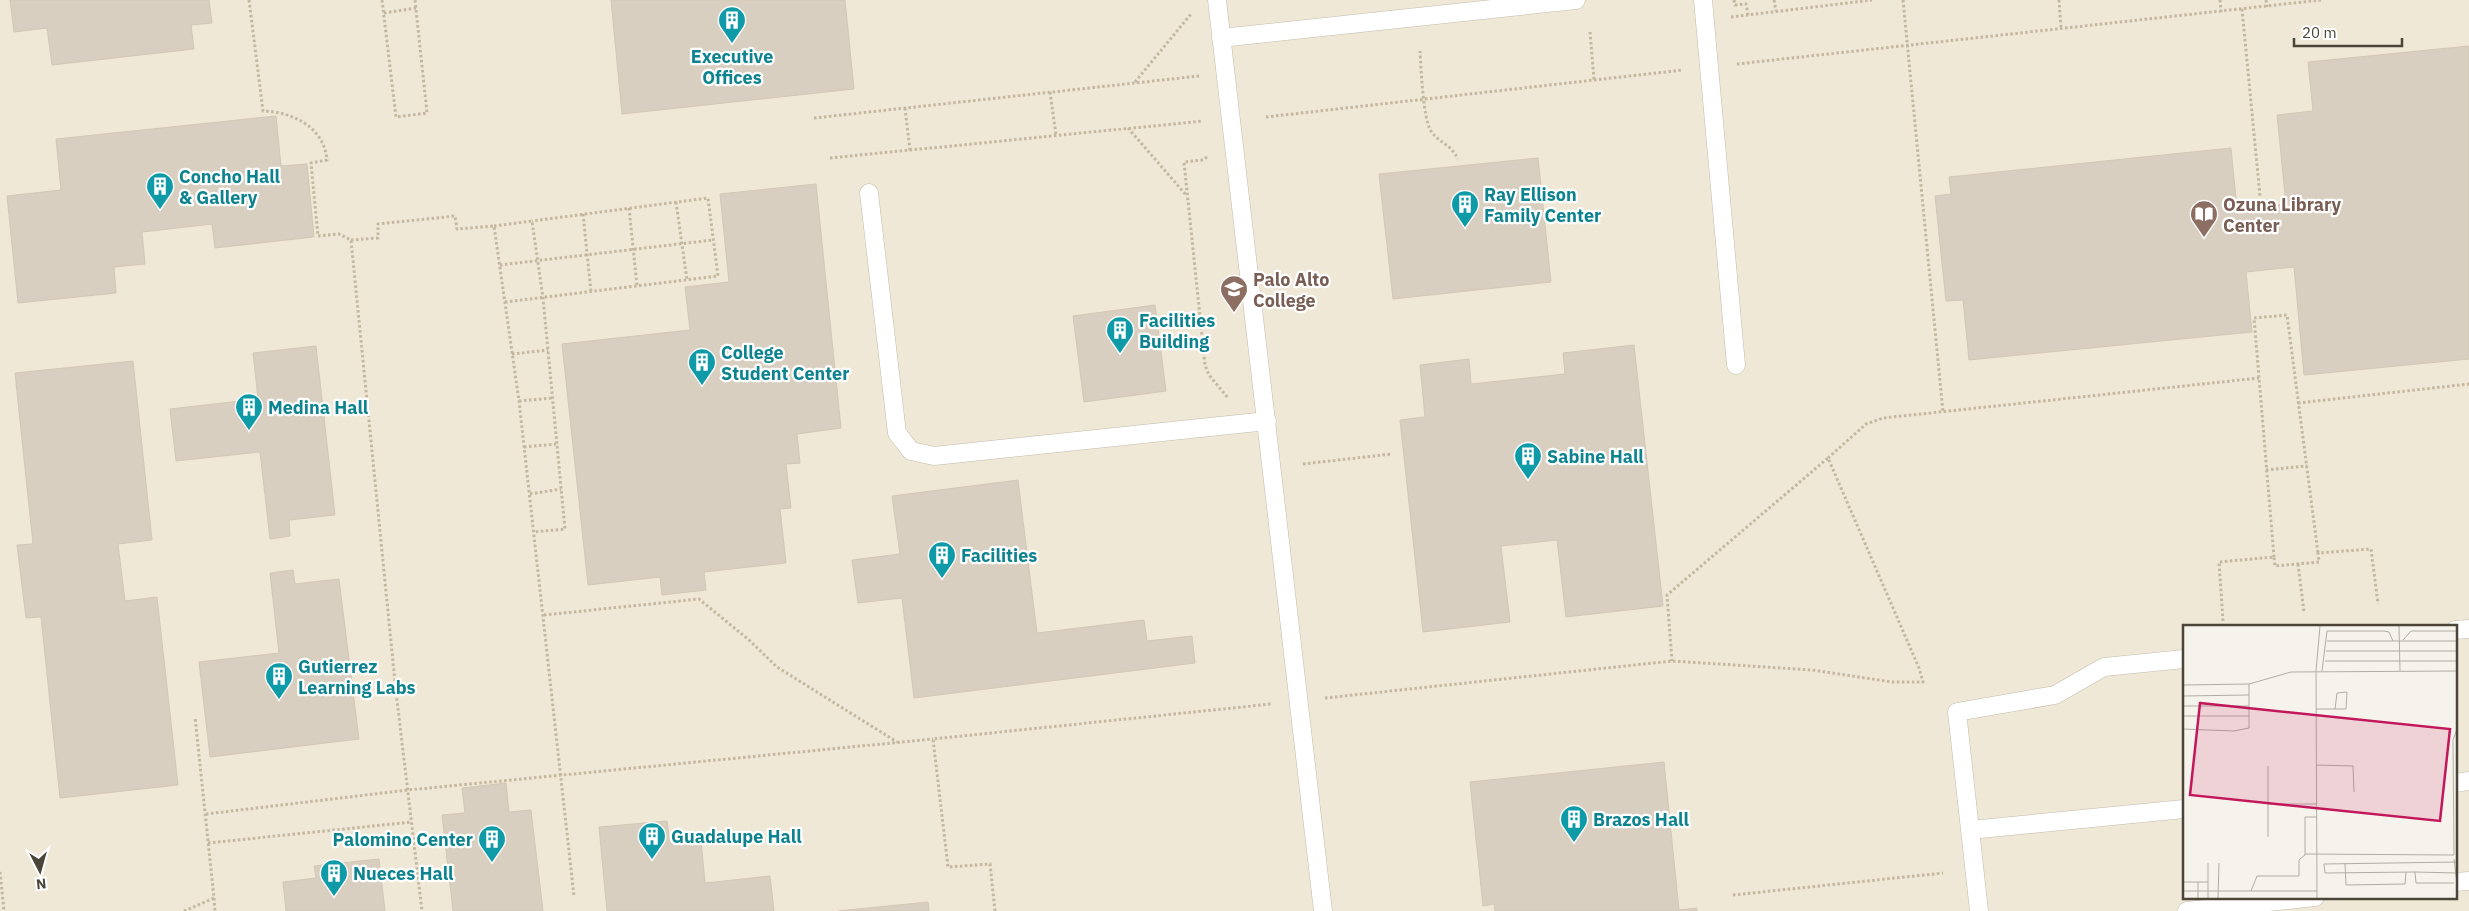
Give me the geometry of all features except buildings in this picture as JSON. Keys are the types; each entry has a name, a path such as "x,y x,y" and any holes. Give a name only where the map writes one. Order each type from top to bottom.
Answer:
{"lane":[{"path":"1217,0 1323,911"},
{"path":"1222,38 1576,0"},
{"path":"1703,0 1736,365"},
{"path":"869,193 897,433 911,451 934,456 1267,421"},
{"path":"2456,630 2469,629"},
{"path":"1979,911 1957,712 2055,694 2104,667 2183,659"},
{"path":"2456,783 2469,781"},
{"path":"1970,830 2183,809"},
{"path":"2456,882 2469,881"},
{"path":"2187,911 2306,898"}],"path":[{"path":"249,0 263,111 280,112 295,117 310,126 326,151 327,160 311,162 318,236 339,234 351,240 378,238 378,224 455,216 457,229 494,226 708,198 718,276 505,302"},
{"path":"382,0 396,116 427,113 415,0"},
{"path":"1734,0 1735,5 1746,4 1748,14"},
{"path":"1774,0 1776,11"},
{"path":"1705,20 1872,0"},
{"path":"1903,0 1943,412"},
{"path":"2059,0 2061,28"},
{"path":"2220,0 2221,12"},
{"path":"2266,0 2267,7"},
{"path":"1266,117 1908,44 2322,0"},
{"path":"384,13 416,8"},
{"path":"2242,9 2260,196"},
{"path":"1134,83 1195,10"},
{"path":"1590,32 1594,80"},
{"path":"1420,51 1427,122 1430,130 1453,148 1458,159"},
{"path":"814,118 1202,76"},
{"path":"1050,92 1056,135"},
{"path":"905,108 910,150"},
{"path":"830,158 1206,121"},
{"path":"1128,128 1188,197"},
{"path":"1209,156 1203,160 1184,162 1205,365 1209,375 1234,404 1238,424"},
{"path":"676,202 687,280"},
{"path":"629,208 638,286"},
{"path":"583,214 591,292"},
{"path":"532,221 543,298 565,529 534,532"},
{"path":"494,226 519,401 574,896"},
{"path":"351,240 422,911"},
{"path":"500,265 713,240"},
{"path":"2286,315 2298,403 2319,562 2275,566 2254,318 2286,315"},
{"path":"512,354 548,350"},
{"path":"1672,661 1667,595 1866,424 1883,418 2259,378"},
{"path":"2298,403 2469,384"},
{"path":"519,401 552,398"},
{"path":"524,447 556,444"},
{"path":"1303,464 1392,454"},
{"path":"206,814 408,790 1300,702 1672,661 1812,670 1892,682 1923,682 1919,668 1828,458"},
{"path":"2266,470 2307,466"},
{"path":"530,494 561,489"},
{"path":"2318,553 2372,549 2378,604"},
{"path":"2223,621 2219,562 2274,557"},
{"path":"2298,564 2304,612"},
{"path":"544,615 699,600 777,667 898,743"},
{"path":"195,717 215,911"},
{"path":"933,739 948,867 990,864 995,911"},
{"path":"208,843 412,822"},
{"path":"0,872 4,911"},
{"path":"1733,896 1944,873"},
{"path":"184,911 214,898"}],"shaded area":[{"name":"Palo Alto College","path":"0,0 2469,0 2469,911 0,911"}],"place":[{"name":"Executive Offices","path":"732,44"},
{"name":"Concho Hall & Gallery","path":"160,210"},
{"name":"Ray Ellison Family Center","path":"1465,228"},
{"name":"Ozuna Library Center","path":"2204,238"},
{"name":"Palo Alto College","path":"1234,313"},
{"name":"Facilities Building","path":"1120,354"},
{"name":"College Student Center","path":"702,386"},
{"name":"Medina Hall","path":"249,431"},
{"name":"Sabine Hall","path":"1528,480"},
{"name":"Facilities","path":"942,579"},
{"name":"Gutierrez Learning Labs","path":"279,700"},
{"name":"Brazos Hall","path":"1574,843"},
{"name":"Guadalupe Hall","path":"652,860"},
{"name":"Palomino Center","path":"492,863"},
{"name":"Nueces Hall","path":"334,897"}]}
